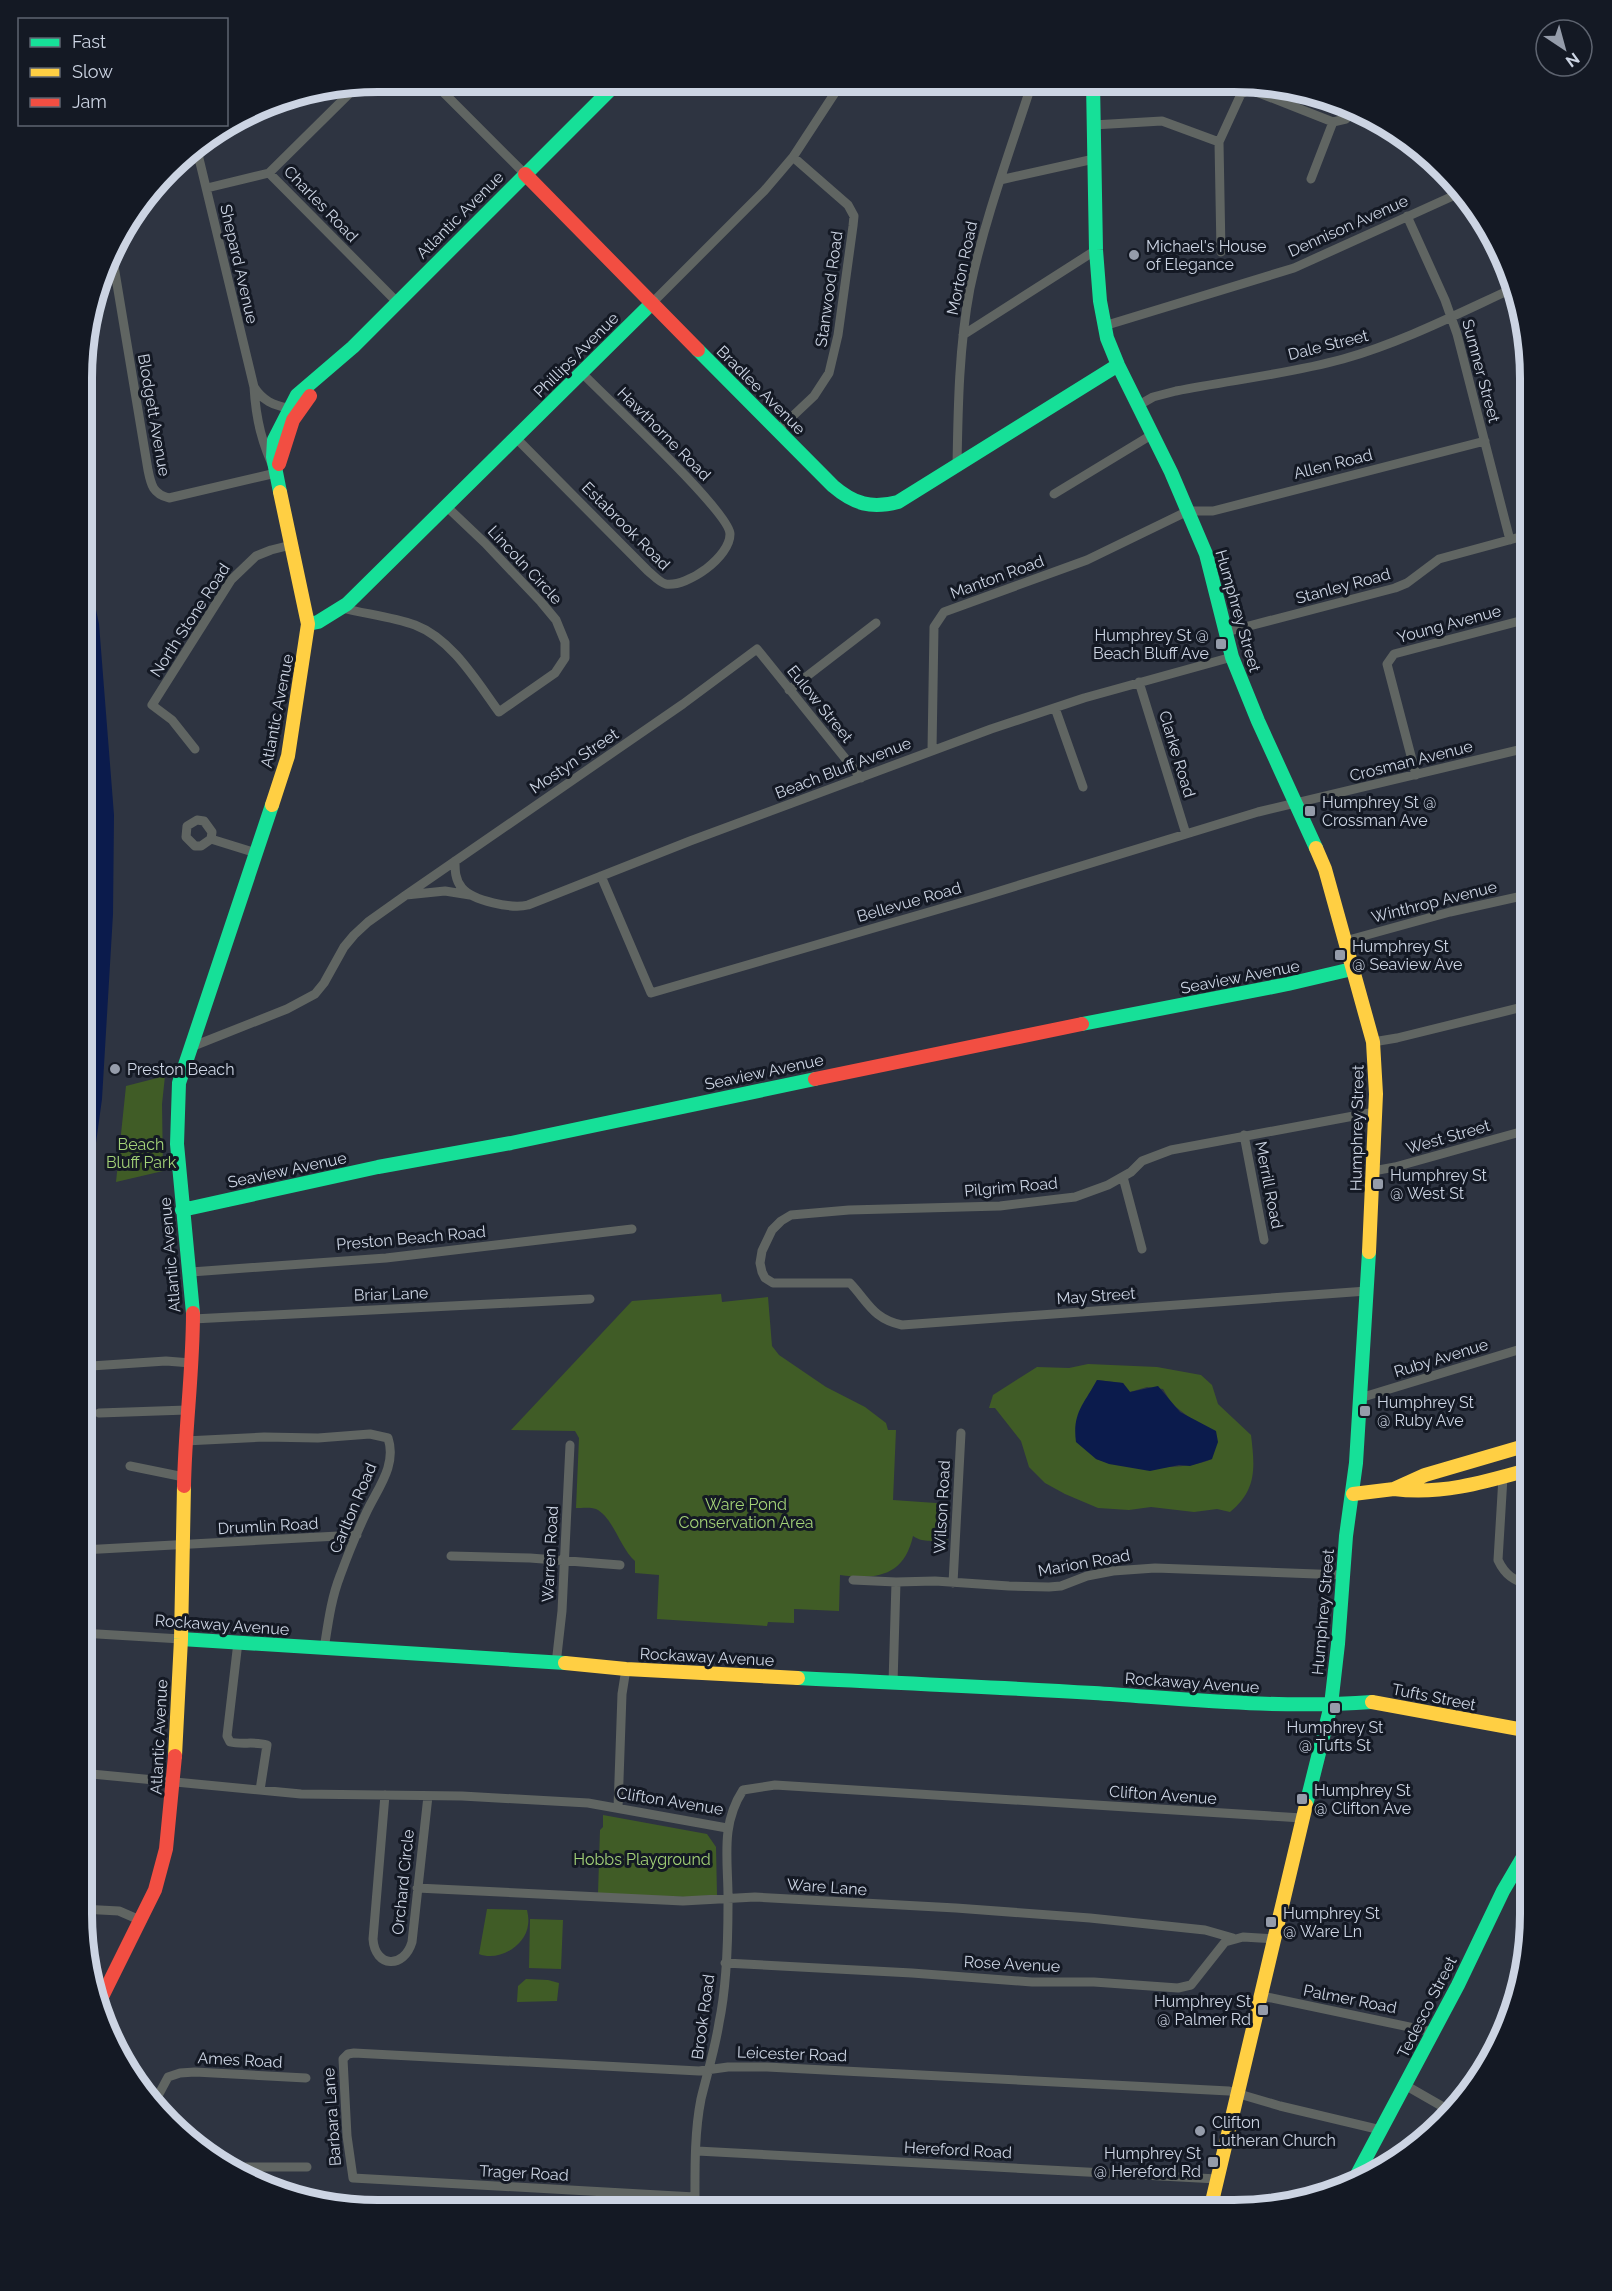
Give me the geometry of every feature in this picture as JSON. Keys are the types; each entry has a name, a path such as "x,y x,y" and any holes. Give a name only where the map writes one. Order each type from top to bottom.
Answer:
{"main road":[{"name":"Atlantic Avenue","path":"103,1995 142,1921 161,1872 174,1782 181,1639 184,1441 193,1319 191,1272 182,1210 178,1156 179,1083 288,756 305,659 308,624 273,457 274,440 288,408 307,386 326,372 609,92"},
{"name":"Humphrey Street","path":"1093,92 1096,250 1104,326 1118,365 1153,434 1206,554 1232,657 1258,722 1297,803 1325,869 1373,1042 1375,1112 1367,1291 1353,1494 1331,1704 1212,2200"},
{"name":"Bradlee Avenue","path":"525,174 847,498 868,507 898,502 1118,365"},
{"name":"Phillips Avenue","path":"308,624 318,622 342,608 652,303"},
{"name":"Atlantic Avenue","path":"276,472 293,420 326,372"},
{"name":"Seaview Avenue","path":"182,1210 378,1167 512,1143 964,1047 1288,984 1352,969"},
{"path":"1353,1494 1394,1489 1425,1476 1520,1447"},
{"path":"1394,1489 1410,1492 1440,1492 1520,1472"},
{"name":"Rockaway Avenue","path":"181,1639 517,1659 626,1669 1092,1693 1252,1704 1331,1704"},
{"name":"Tufts Street","path":"1331,1704 1374,1702 1520,1729"},
{"name":"Tedesco Street","path":"1359,2171 1458,1985 1503,1891 1520,1862"}],"street":[{"name":"Bradlee Avenue","path":"443,92 525,174"},
{"path":"597,92 603,98"},
{"name":"Phillips Avenue","path":"652,303 750,206 793,157 835,92"},
{"name":"Morton Road","path":"957,466 963,335 970,289 999,180 1029,92"},
{"path":"1221,252 1218,170 1220,142 1235,104 1245,92"},
{"path":"1251,92 1333,122 1347,119 1349,116"},
{"path":"269,173 350,93"},
{"path":"1093,125 1162,121 1220,142"},
{"path":"1311,179 1333,122"},
{"name":"Shepard Avenue","path":"198,155 254,387 256,412 264,447 276,472"},
{"name":"Stanwood Road","path":"778,430 814,396 829,374 836,347 854,216 848,205 793,157"},
{"path":"192,159 199,158"},
{"path":"999,180 1094,159"},
{"name":"Charles Road","path":"207,188 269,173 397,302"},
{"name":"Dennison Avenue","path":"1104,326 1294,268 1455,195"},
{"name":"Sumner Street","path":"1407,216 1450,316 1469,378 1510,540"},
{"path":"963,335 1096,250"},
{"name":"Blodgett Avenue","path":"114,266 151,486 156,493 169,498 276,472"},
{"name":"Dale Street","path":"1138,405 1153,397 1176,391 1343,359 1390,344 1507,290"},
{"name":"Hawthorne Road","path":"582,373 663,453 722,517"},
{"path":"254,387 269,403 288,408"},
{"path":"1054,495 1153,434"},
{"name":"Estabrook Road","path":"516,438 648,571 664,584 681,584 691,580 708,568 720,555 730,534 722,517"},
{"name":"Allen Road","path":"1188,511 1213,511 1485,441"},
{"name":"Lincoln Circle","path":"342,608 416,626 432,634 446,645 469,671 499,712 555,674 565,658 565,642 556,620 485,543 446,506"},
{"name":"Manton Road","path":"932,750 934,627 944,612 1087,560 1188,511"},
{"name":"Stanley Road","path":"1226,632 1395,588 1407,583 1439,560 1520,537"},
{"name":"North Stone Road","path":"195,749 172,720 153,705 231,580 256,556 271,549 291,545"},
{"name":"Young Avenue","path":"1416,775 1387,664 1390,658 1394,654 1520,621"},
{"path":"789,690 876,623"},
{"name":"Eulow Street","path":"757,649 861,778"},
{"name":"Mostyn Street","path":"406,895 683,704 757,649"},
{"name":"Beach Bluff Avenue","path":"190,1048 315,994 354,935 406,895 445,891 470,895 517,908 932,750 1055,708 1232,657"},
{"name":"Clarke Road","path":"1139,682 1186,834"},
{"path":"1055,708 1083,788"},
{"name":"Crosman Avenue","path":"1297,803 1520,750"},
{"name":"Bellevue Road","path":"601,876 651,993 977,898 1258,812 1297,803"},
{"path":"211,839 256,853"},
{"path":"455,861 455,873 460,886 470,895"},
{"name":"Winthrop Avenue","path":"1345,941 1450,912 1520,896"},
{"path":"1373,1042 1520,1008"},
{"name":"Pilgrim Road","path":"845,1281 827,1284 773,1283 765,1278 760,1263 762,1251 772,1230 791,1215 830,1211 1025,1203 1075,1197 1092,1192 1123,1177 1153,1155 1244,1135 1375,1112"},
{"name":"West Street","path":"1373,1171 1520,1132"},
{"name":"Merrill Road","path":"1244,1135 1264,1240"},
{"path":"1123,1177 1142,1249"},
{"name":"Preston Beach Road","path":"191,1272 386,1258 632,1228"},
{"name":"May Street","path":"845,1281 852,1285 876,1314 889,1322 902,1325 1367,1291"},
{"name":"Briar Lane","path":"193,1319 590,1299"},
{"name":"Ruby Avenue","path":"1360,1398 1520,1349"},
{"path":"92,1366 166,1361 191,1363"},
{"path":"99,1413 187,1410"},
{"name":"Wilson Road","path":"952,1583 961,1433"},
{"name":"Carlton Road","path":"184,1441 264,1437 318,1438 370,1434 388,1438 392,1449 385,1479 367,1511 339,1577 324,1649"},
{"name":"Warren Road","path":"556,1664 562,1611 570,1445"},
{"path":"130,1466 184,1477"},
{"path":"1503,1477 1498,1560 1502,1570 1510,1578 1520,1582"},
{"name":"Drumlin Road","path":"92,1550 357,1535"},
{"path":"451,1556 564,1560 620,1565"},
{"name":"Marion Road","path":"853,1580 935,1581 1049,1587 1061,1586 1087,1576 1113,1571 1155,1568 1343,1575"},
{"path":"893,1683 896,1582"},
{"name":"Rockaway Avenue","path":"92,1634 181,1639"},
{"path":"238,1642 227,1736 230,1742 267,1745 260,1790"},
{"path":"618,1808 622,1694 626,1669"},
{"name":"Clifton Avenue","path":"92,1774 310,1794 534,1799 588,1803 727,1828 731,1811 743,1790 775,1785 1302,1818"},
{"name":"Orchard Circle","path":"385,1795 373,1939 374,1949 382,1959 390,1962 405,1958 412,1942 428,1796"},
{"name":"Brook Road","path":"695,2197 702,2099 720,2022 728,1898 727,1828"},
{"name":"Ware Lane","path":"417,1888 673,1900 754,1897 1090,1918 1205,1930 1233,1938"},
{"path":"92,1910 119,1911 142,1921"},
{"path":"1233,1938 1275,1939"},
{"name":"Rose Avenue","path":"725,1963 1032,1982 1094,1982 1178,1988 1191,1985 1202,1974 1208,1961 1222,1943 1233,1938"},
{"name":"Palmer Road","path":"1262,1996 1433,2032"},
{"name":"Leicester Road","path":"346,2056 354,2054 699,2071 728,2067 767,2067 1167,2086 1238,2092 1280,2106 1381,2130"},
{"name":"Barbara Lane","path":"346,2056 343,2059 345,2100 352,2177"},
{"name":"Ames Road","path":"158,2096 168,2077 180,2073 306,2078"},
{"path":"1405,2085 1445,2108"},
{"name":"Hereford Road","path":"697,2151 1217,2179"},
{"path":"247,2168 306,2167"},
{"name":"Trager Road","path":"352,2177 361,2180 695,2197"}],"green space":[{"name":"Beach Bluff Park","path":"165,1076 162,1104 163,1171 116,1182 126,1086"},
{"name":"Ware Pond Conservation Area","path":"721,1294 722,1302 768,1297 772,1346 779,1355 826,1387 865,1407 886,1423 888,1430 896,1430 893,1500 950,1504 947,1548 937,1542 913,1536 903,1560 887,1572 866,1577 840,1575 839,1611 794,1609 794,1623 768,1622 767,1626 657,1619 659,1575 635,1573 635,1561 602,1513 596,1509 576,1508 579,1438 575,1431 511,1430 632,1301"},
{"path":"1088,1364 1157,1367 1201,1375 1212,1385 1218,1404 1251,1435 1252,1478 1250,1487 1239,1504 1230,1512 1217,1509 1194,1512 1151,1507 1129,1510 1098,1508 1045,1483 1029,1467 1021,1441 995,1408 989,1408 993,1395 1037,1367 1069,1368","holes":["1097,1380 1123,1383 1130,1392 1147,1387 1163,1389 1172,1404 1190,1418 1212,1459 1201,1463 1171,1467 1138,1467 1096,1459 1090,1393"]},
{"name":"Hobbs Playground","path":"603,1815 707,1834 716,1847 717,1895 688,1897 598,1894 600,1830 603,1827"},
{"path":"487,1909 527,1910 526,1933 517,1946 494,1956 479,1954"},
{"path":"530,1919 563,1920 561,1969 529,1968"},
{"path":"526,1979 559,1983 557,2001 517,2002 518,1986"}],"water":[{"path":"92,590 99,624 114,815 113,914 102,1099 92,1172"},
{"path":"1097,1380 1123,1383 1130,1392 1158,1386 1180,1412 1216,1431 1218,1442 1212,1459 1190,1466 1179,1465 1150,1471 1109,1464 1096,1459 1076,1442 1075,1432 1077,1416"}],"traffic: fast":[{"path":"280,492 273,457 274,440 297,395 353,347 608,92"},
{"path":"1093,92 1096,250 1100,301 1107,338 1171,472 1206,554 1232,657 1258,721 1316,848"},
{"path":"308,624 318,622 347,604 652,303"},
{"path":"698,350 833,486 848,497 871,505 898,502 1118,365"},
{"path":"193,1313 177,1144 179,1083 272,805"},
{"path":"1082,1024 1288,984 1352,969"},
{"path":"182,1210 378,1167 511,1143 815,1079"},
{"path":"1306,1805 1331,1705 1338,1644 1346,1536 1356,1463 1369,1252"},
{"path":"181,1639 565,1663"},
{"path":"798,1678 1233,1702 1302,1704 1372,1702"},
{"path":"1359,2171 1458,1985 1503,1891 1520,1862"}],"traffic: slow":[{"path":"272,805 288,756 308,624 280,492"},
{"path":"1316,848 1325,869 1373,1042 1376,1094 1369,1252"},
{"path":"1353,1494 1394,1489 1425,1475 1520,1447"},
{"path":"1394,1489 1446,1489 1520,1472"},
{"path":"175,1756 181,1639 184,1486"},
{"path":"565,1663 626,1669 798,1678"},
{"path":"1372,1702 1520,1729"},
{"path":"1212,2200 1306,1805"}],"traffic: jam":[{"path":"525,174 698,350"},
{"path":"279,464 293,420 310,396"},
{"path":"815,1079 1082,1024"},
{"path":"184,1486 193,1313"},
{"path":"103,1995 155,1890 166,1849 175,1756"}],"place":[{"name":"Michael's House of Elegance","path":"1134,255"},
{"name":"Humphrey St @ Beach Bluff Ave","path":"1221,644"},
{"name":"Humphrey St @ Crossman Ave","path":"1310,811"},
{"name":"Humphrey St @ Seaview Ave","path":"1340,955"},
{"name":"Preston Beach","path":"115,1069"},
{"name":"Humphrey St @ West St","path":"1378,1184"},
{"name":"Humphrey St @ Ruby Ave","path":"1365,1411"},
{"name":"Humphrey St @ Tufts St","path":"1335,1708"},
{"name":"Humphrey St @ Clifton Ave","path":"1302,1799"},
{"name":"Humphrey St @ Ware Ln","path":"1271,1922"},
{"name":"Humphrey St @ Palmer Rd","path":"1263,2010"},
{"name":"Clifton Lutheran Church","path":"1200,2131"},
{"name":"Humphrey St @ Hereford Rd","path":"1213,2162"}]}
